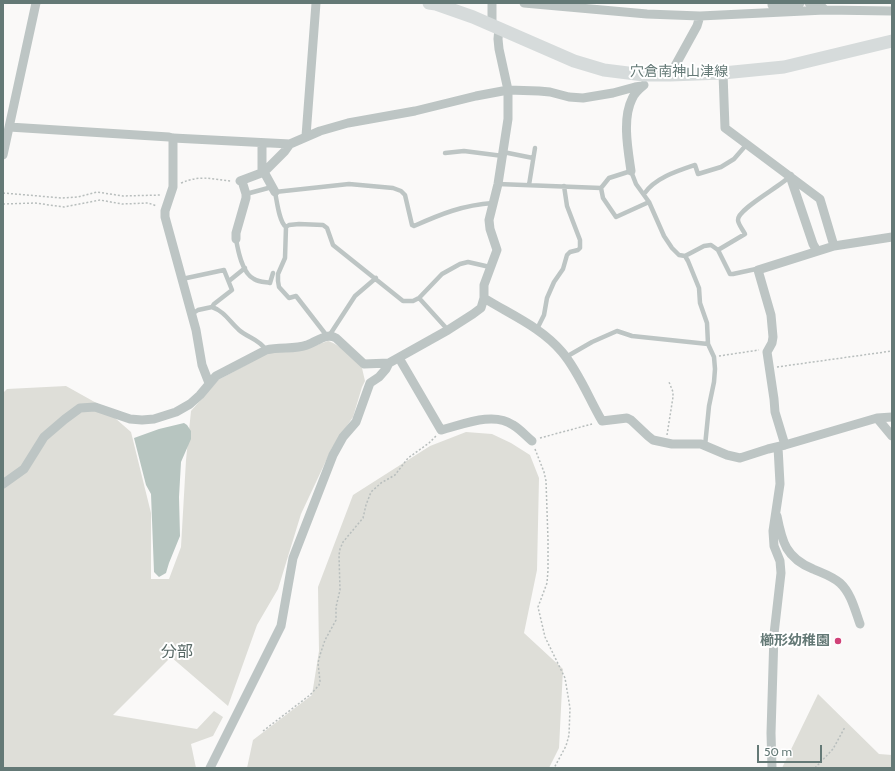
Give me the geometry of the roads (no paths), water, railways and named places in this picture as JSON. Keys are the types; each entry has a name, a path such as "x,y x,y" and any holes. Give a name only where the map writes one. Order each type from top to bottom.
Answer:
{"main road":[{"name":"穴倉南神山津線","path":"429,3 452,9 495,26 574,61 591,67 616,72 664,75 723,73 798,64 892,41"}],"street":[{"path":"3,155 36,3"},
{"path":"306,136 316,3"},
{"path":"210,768 281,626 293,558 333,455 343,437 359,417 370,383 382,373 389,364 448,330 481,308 484,298 484,285 497,250 492,236 489,220 498,184 508,118 508,90 499,49 492,3"},
{"path":"524,3 647,14 700,16 825,10 892,11"},
{"path":"772,4 800,3"},
{"path":"809,3 821,6 825,10"},
{"path":"631,171 627,111 633,96 650,79 664,75 697,26 700,16"},
{"path":"723,73 725,128 820,199 834,246"},
{"path":"236,239 236,233 246,194 241,181 263,172 285,151 290,144 306,136 348,123 415,111 508,90 550,92 569,98 583,98 614,93 635,86 642,86"},
{"path":"9,127 290,144"},
{"path":"173,138 173,187 166,209 166,224 192,314 202,365 209,383"},
{"path":"262,143 263,172 274,190"},
{"path":"790,176 813,244 817,251"},
{"path":"772,768 771,733 774,634 781,573 780,561 773,539 773,523 780,484 781,446 766,352 772,343 773,337 771,315 758,270 834,246 892,237"},
{"path":"484,298 537,329 552,342 566,357 602,421 627,418 653,440 665,443 705,446 740,458 877,418 892,417"},
{"path":"3,484 24,469 44,438 65,418 80,408 95,407 130,419 154,419 176,412 190,404 200,395 216,376 266,350 273,348 307,346 328,336 336,338 364,364 389,364"},
{"path":"399,358 441,430 480,420 494,419 502,420 514,425 532,441"},
{"path":"877,418 892,436"},
{"path":"776,511 782,537 789,552 799,562 827,574 840,583 847,591 860,624"}],"lane":[{"path":"644,194 665,176 686,168 695,165 698,174 721,167 734,160 747,144"},
{"path":"529,185 535,148"},
{"path":"445,153 464,151 533,158"},
{"path":"601,188 610,178 631,171 636,184 650,202 664,236 679,255 685,256 704,246 713,245 718,250 730,274 756,269 758,270"},
{"path":"718,250 745,234 738,219 742,213 790,176"},
{"path":"246,194 274,190 349,184 393,188 401,191 405,195 412,226 445,212 477,204 493,203"},
{"path":"498,184 601,188"},
{"path":"537,329 544,315 547,298 554,282 563,269 567,255 570,252 580,248 580,240 567,206 564,186"},
{"path":"601,188 603,198 616,217 650,202"},
{"path":"274,190 281,221 286,227 285,258 278,274 279,287 289,298 296,296 328,336 355,296 376,278"},
{"path":"286,227 289,225 299,224 323,225 327,228 333,244 403,301 418,298 442,274 460,264 468,262 490,266"},
{"path":"236,239 237,247 248,275 254,279 270,283 273,273"},
{"path":"685,256 699,288 700,303 707,323 708,344 714,357 714,382 709,406 705,446"},
{"path":"229,281 245,268"},
{"path":"182,279 224,270 232,291 212,307"},
{"path":"418,298 448,330"},
{"path":"192,314 198,310 212,307 216,308 231,320 240,330 257,339 266,350"},
{"path":"566,357 592,342 617,331 632,336 708,344"}],"place":[{"name":"櫛形幼稚園","path":"838,641"}],"district":[{"name":"分部","path":"177,652"}]}
